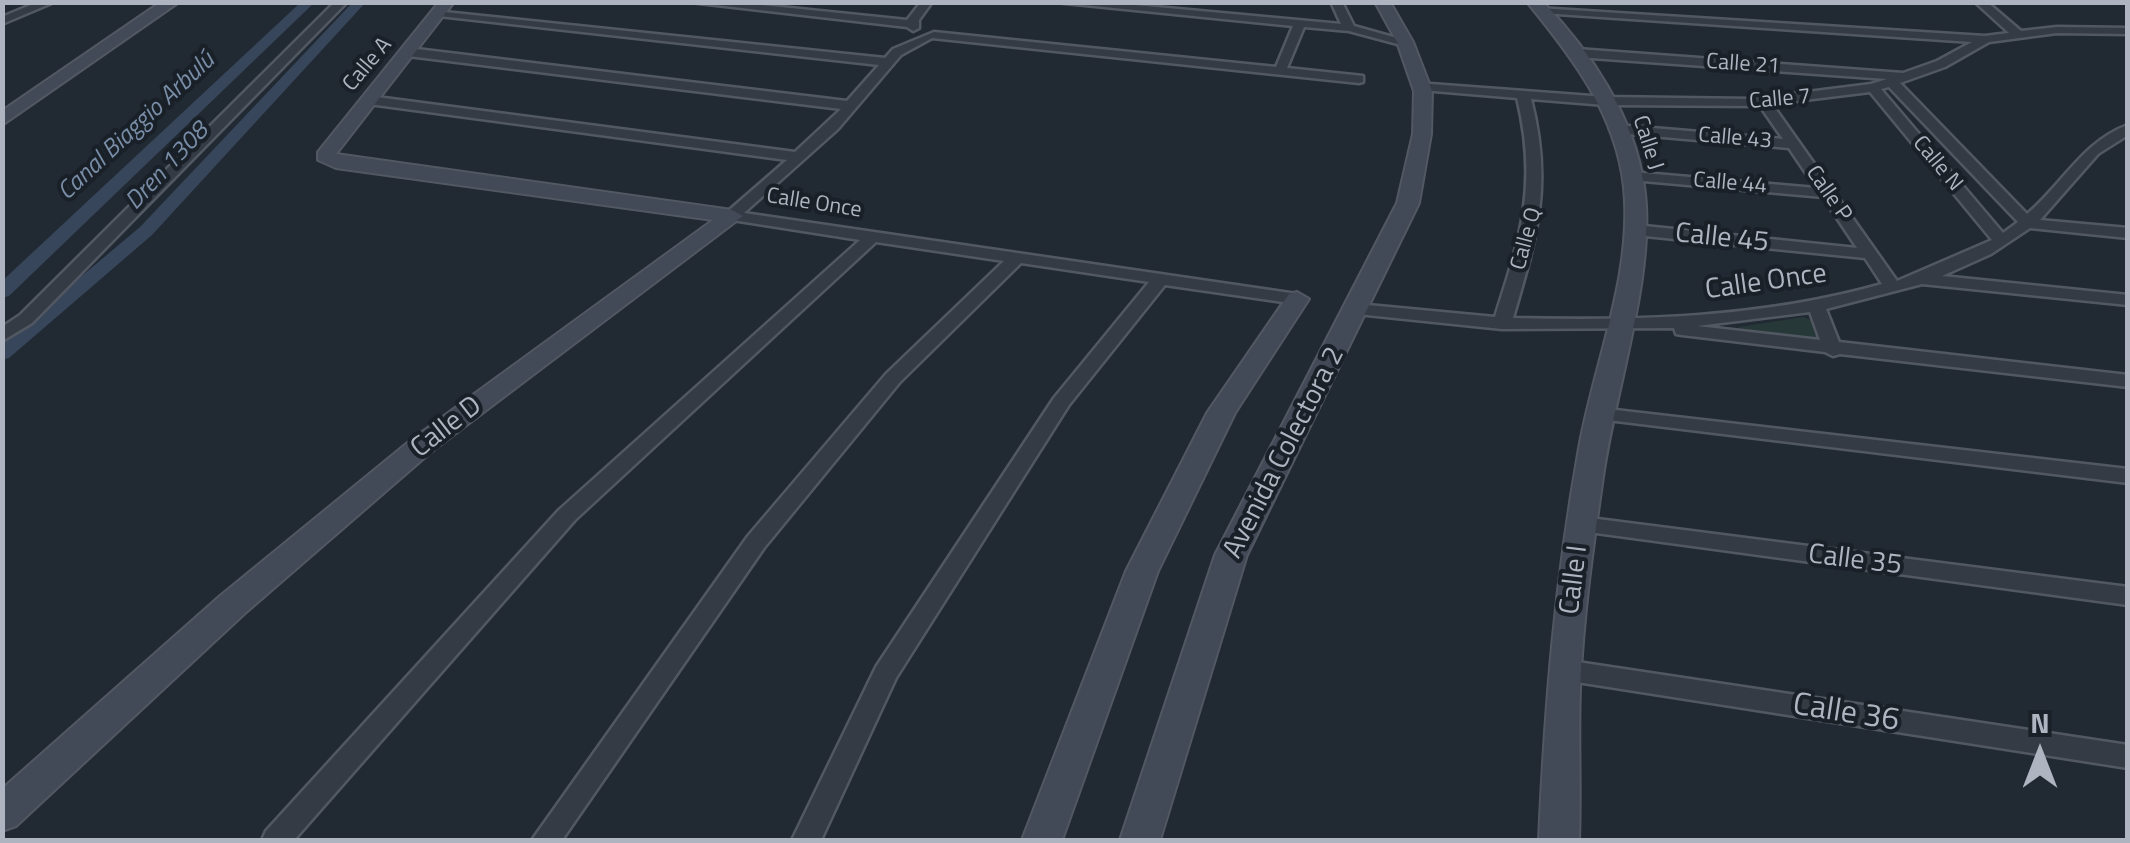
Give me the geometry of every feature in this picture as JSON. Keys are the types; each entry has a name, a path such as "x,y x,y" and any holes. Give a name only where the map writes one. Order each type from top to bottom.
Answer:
{"street":[{"path":"2,21 49,2"},
{"path":"2,120 172,2"},
{"path":"2,336 26,318 342,2"},
{"path":"695,2 935,32 1360,77 1282,66 935,32"},
{"path":"1060,2 1349,28 1405,42"},
{"path":"1336,2 1349,28"},
{"path":"1382,2 1420,77"},
{"path":"1980,2 2018,34"},
{"name":"Calle D","path":"2,814 232,605 421,446 732,216 800,157 852,106 892,57 927,3"},
{"name":"Calle D","path":"892,57 935,32 927,3"},
{"path":"1538,6 1986,40"},
{"name":"Calle J","path":"1538,6 1577,54 1605,101 1632,176 1635,230 1618,322"},
{"path":"443,8 892,57"},
{"name":"Calle A","path":"325,156 443,8"},
{"path":"1282,66 1299,26"},
{"name":"Calle 7","path":"1420,77 1486,90 1605,101 1764,102 1873,88 1909,77 1986,40 2018,34 2128,31"},
{"path":"408,52 852,106"},
{"name":"Calle 21","path":"1577,54 1909,77"},
{"name":"Avenida Colectora 2","path":"1140,840 1231,555 1408,203 1422,134 1420,77"},
{"name":"Calle N","path":"1892,82 2028,223"},
{"name":"Calle N","path":"1873,88 2001,240"},
{"name":"Calle Q","path":"1502,324 1538,202 1534,132 1523,94"},
{"path":"368,100 800,157"},
{"name":"Calle P","path":"1764,102 1892,286"},
{"name":"Calle 43","path":"1617,129 1793,144"},
{"name":"Calle Once","path":"1356,309 1439,322 1502,324 1712,319 1818,307 1916,279 2001,240 2028,223 2062,188 2088,152 2128,129"},
{"name":"Calle Once","path":"325,156 336,162 1297,299"},
{"name":"Calle 44","path":"1632,176 1827,193"},
{"path":"2028,223 2128,233"},
{"name":"Calle 45","path":"1635,230 1870,254"},
{"path":"276,840 567,515 870,239"},
{"path":"546,840 756,542 892,378 1014,260"},
{"path":"1916,279 2128,300"},
{"path":"806,840 885,674 1061,402 1160,280"},
{"path":"1042,840 1142,571 1221,412 1297,299"},
{"path":"1818,307 1834,350"},
{"path":"1618,322 2128,381"},
{"name":"Calle I","path":"1559,840 1564,670 1598,414 1618,322"},
{"path":"1598,414 2128,476"},
{"name":"Calle 35","path":"1582,525 2128,596"},
{"name":"Calle 36","path":"1564,670 2128,757"}],"shaded area":[{"path":"1804,317 1812,321 1822,338 1819,341 1744,332 1739,327"}],"waterway":[{"name":"Canal Biaggio Arbulú","path":"2,292 309,2"},
{"name":"Dren 1308","path":"2,354 146,231 360,2"}]}
